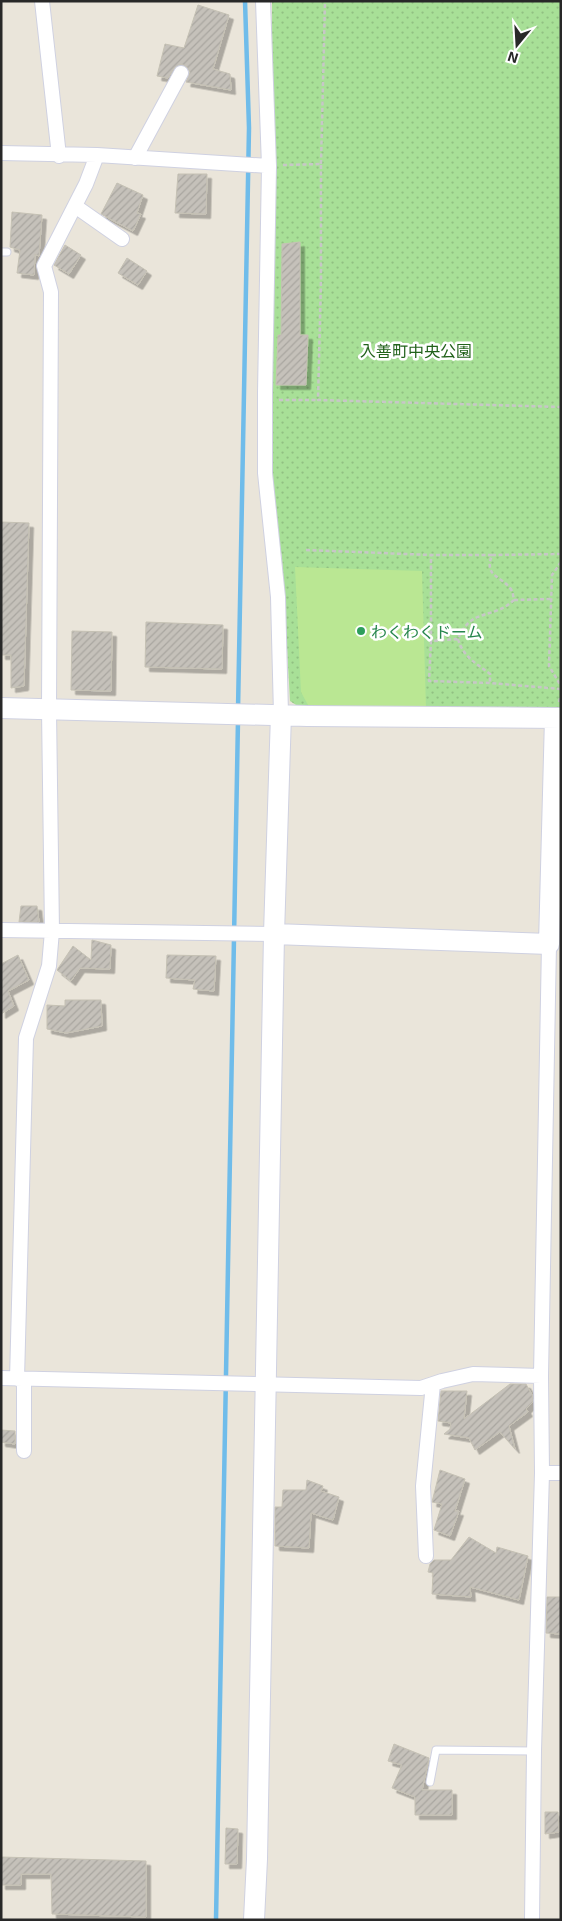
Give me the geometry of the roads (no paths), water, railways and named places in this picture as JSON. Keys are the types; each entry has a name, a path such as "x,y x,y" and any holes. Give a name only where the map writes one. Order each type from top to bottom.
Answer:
{"street":[{"path":"42,1 59,156"},
{"path":"254,1920 257,1849 274,934 281,714 278,597 265,473 264,393 268,166 263,1"},
{"path":"135,158 182,73"},
{"path":"1,153 59,156 97,155 268,166"},
{"path":"24,1451 21,1379 26,1038 49,966 52,931 50,710 51,292 44,266 86,184 97,155"},
{"path":"75,206 122,239"},
{"path":"1,708 558,718 549,944 542,1473 534,1750 532,1920"},
{"path":"1,930 274,934 549,944"},
{"path":"1,1378 421,1388 473,1374 542,1376"},
{"path":"426,1556 423,1486 433,1384"},
{"path":"542,1473 561,1473"}],"lane":[{"path":"430,1782 436,1750 534,1750"}],"waterway":[{"path":"238,710 249,128 245,1"},
{"path":"216,1920 238,720"}],"place":[{"name":"わくわくドーム","path":"361,631"}],"park label":[{"name":"入善町中央公園","path":"416,350"}]}
